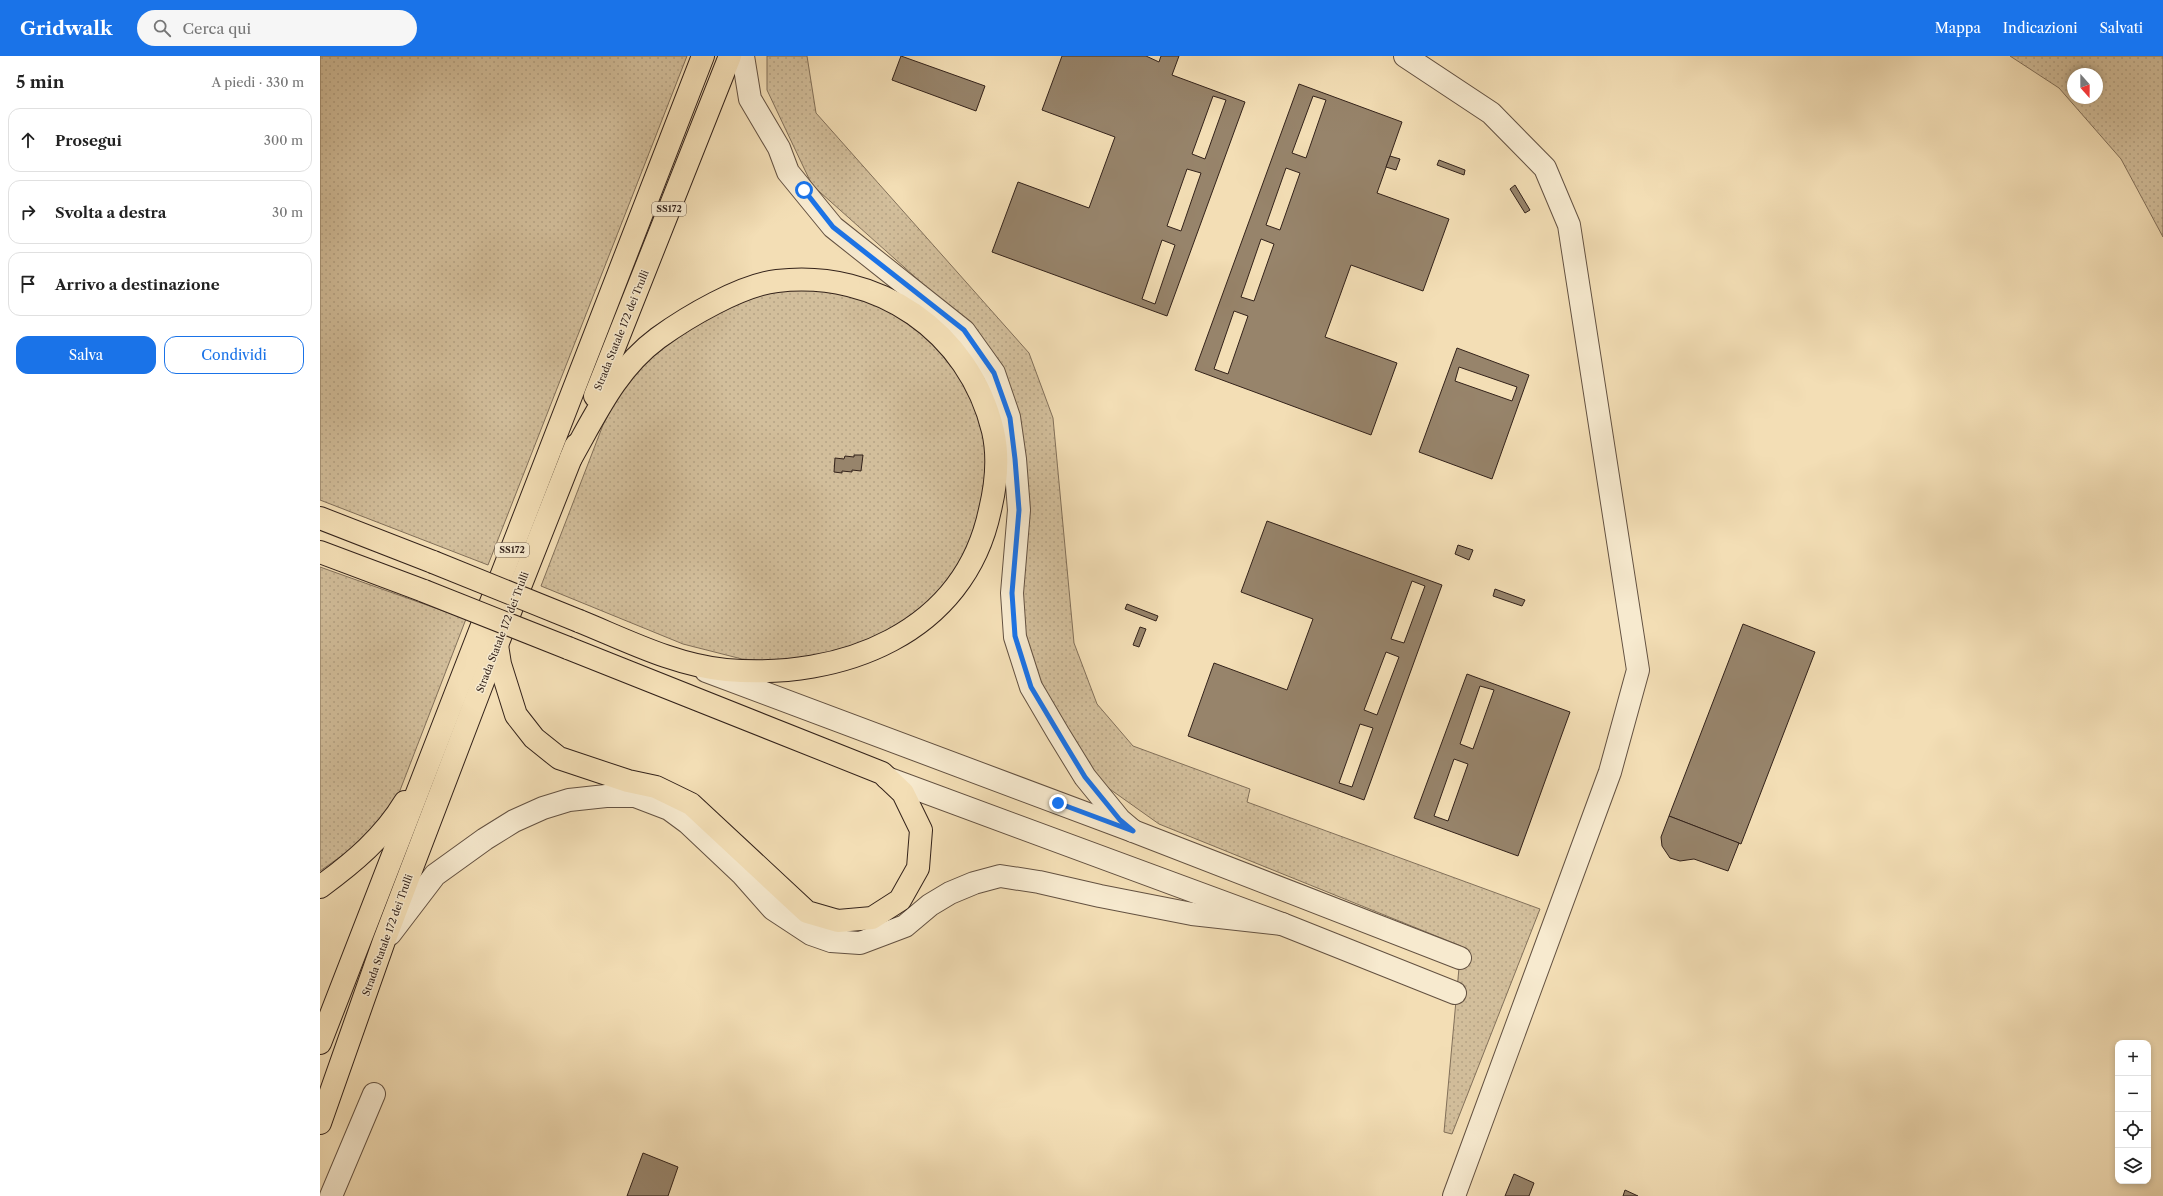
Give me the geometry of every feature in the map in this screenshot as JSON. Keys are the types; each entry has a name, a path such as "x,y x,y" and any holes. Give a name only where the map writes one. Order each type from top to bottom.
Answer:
{"highway":[{"name":"Strada Statale 172 dei Trulli","path":"320,1043 703,56"},
{"name":"Strada Statale 172 dei Trulli","path":"320,1122 384,941 496,644 730,56"},
{"path":"320,518 684,663 726,670 785,670 829,664 861,655 888,644 917,626 944,602 964,578 979,550 995,487 996,460 993,431 975,385 962,362 944,340 920,317 883,295 851,286 811,279 774,281 737,293 699,312 658,339 626,367 609,390 571,458"},
{"path":"320,552 364,570 424,591 882,773 903,793 921,830 918,868 900,900 872,918 838,921 807,912 691,804 656,787 628,781 559,758 534,738 516,715 500,664 496,644"},
{"path":"320,558 364,570"},
{"path":"320,887 357,859 380,836 396,816 432,756"}],"street":[{"path":"744,56 750,99 779,148 788,172 833,227 964,330 994,373 1010,418 1015,459 1019,510 1012,593 1017,644 1031,687 1085,777 1120,820 1133,831"},
{"path":"1405,56 1491,113 1545,168 1569,225 1638,670 1610,772 1454,1196"},
{"path":"684,663 1133,831 1460,958"},
{"path":"887,778 1282,924 1455,993"},
{"path":"384,941 434,876 485,839 514,821 543,808 569,800 606,796 635,796 668,809 688,823 742,874 773,909 811,934 831,941 860,943 905,926 930,905 950,894 974,883 1000,876 1039,882 1100,896 1192,914 1282,924"},
{"path":"331,1196 374,1094"}],"shaded area":[{"path":"320,56 687,56 488,565 320,500"},
{"path":"767,56 807,56 816,113 1029,353 1053,418 1074,643 1097,704 1133,746 1250,789 1247,802 1540,909 1452,1134 1444,1132 1461,946 1159,824 1097,780 1054,725 1022,631 1022,449 960,317 812,185 767,90"},
{"path":"2010,56 2163,56 2163,237 2121,159 2073,104 2103,104 2103,68 2067,68 2067,97 2059,88"},
{"path":"812,288 881,303 936,342 968,390 985,438 988,464 985,498 966,560 919,616 848,651 782,662 742,659 683,644 541,586 603,425 618,395 638,369 695,320 768,290"},
{"path":"320,567 466,619 399,793 367,838 320,871"}],"building":[{"path":"901,56 985,86 976,111 892,80"},
{"path":"1062,56 1146,56 1159,62 1161,56 1179,56 1172,75 1245,102 1167,316 992,252 1018,182 1089,208 1115,137 1042,110","holes":["1213,96 1226,100 1205,159 1192,154","1187,169 1201,173 1181,231 1167,226","1162,240 1175,245 1155,304 1142,299"]},
{"path":"1299,84 1402,122 1377,193 1449,219 1423,291 1351,265 1325,337 1397,363 1371,435 1195,370","holes":["1313,96 1326,100 1306,158 1292,153","1286,168 1300,173 1280,230 1266,225","1261,239 1274,244 1254,301 1241,297","1234,311 1248,316 1228,374 1214,369"]},
{"path":"1390,156 1400,159 1396,170 1386,167"},
{"path":"1439,160 1465,170 1464,175 1437,165"},
{"path":"1515,185 1530,210 1525,213 1510,189"},
{"path":"1457,348 1529,375 1492,479 1419,452","holes":["1459,367 1517,387 1512,401 1455,381"]},
{"path":"854,455 863,455 861,471 852,470 852,472 834,472 835,458 844,459 845,456 854,457"},
{"path":"1267,521 1442,585 1364,800 1188,736 1214,663 1287,690 1313,619 1241,592","holes":["1412,581 1425,586 1404,643 1391,639","1386,652 1399,657 1377,715 1364,710","1360,724 1373,728 1352,787 1339,783"]},
{"path":"1458,545 1473,550 1469,560 1455,554"},
{"path":"1495,589 1525,600 1522,606 1493,596"},
{"path":"1127,604 1158,616 1156,621 1125,609"},
{"path":"1743,624 1815,652 1741,844 1669,816"},
{"path":"1140,627 1146,629 1139,647 1133,645"},
{"path":"1467,674 1570,712 1518,856 1414,818","holes":["1480,686 1494,690 1473,749 1460,744","1454,759 1468,764 1448,821 1434,816"]},
{"path":"1669,816 1739,843 1728,871 1694,859 1680,861 1670,858 1662,846 1661,837"},
{"path":"643,1153 678,1167 668,1196 627,1196"},
{"path":"1514,1174 1534,1183 1529,1196 1505,1196"},
{"path":"1625,1190 1638,1196 1623,1196"}],"route":[{"path":"804,190 833,227 964,330 994,373 1010,418 1015,459 1019,510 1012,593 1015,636 1031,687 1065,744 1085,777 1120,820 1133,831 1058,803"}]}
